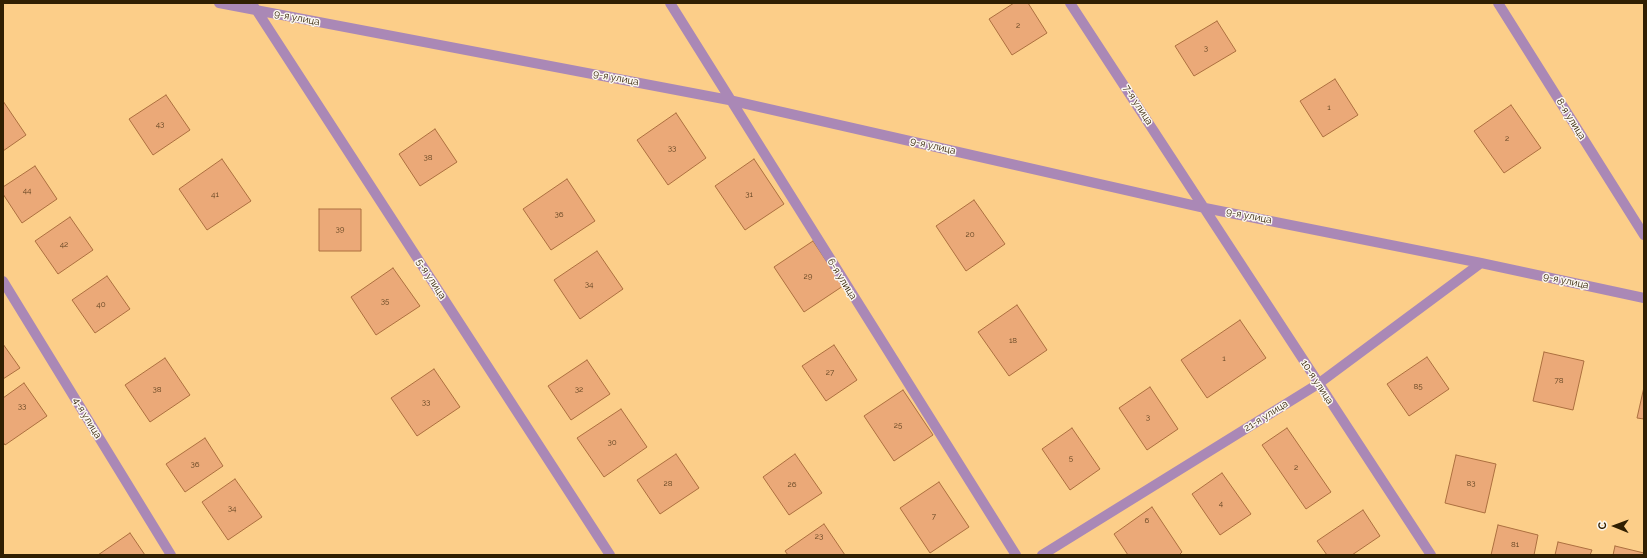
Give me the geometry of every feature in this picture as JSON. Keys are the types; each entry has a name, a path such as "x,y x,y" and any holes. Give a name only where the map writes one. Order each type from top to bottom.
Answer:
{"street":[{"name":"9-я улица","path":"219,3 254,7 729,100 1205,208 1481,263 1644,298"},
{"name":"6-я улица","path":"670,3 729,100 1016,555"},
{"name":"7-я улица","path":"1070,3 1205,208"},
{"name":"8-я улица","path":"1498,3 1644,235"},
{"name":"5-я улица","path":"254,7 610,555"},
{"name":"10-я улица","path":"1205,208 1318,384 1431,555"},
{"name":"21-я улица","path":"1042,555 1318,384 1481,263"},
{"name":"4-я улица","path":"3,280 171,555"}],"building":[{"path":"1014,3 1028,3 1047,33 1012,55 989,19"},
{"path":"1217,21 1236,51 1194,76 1175,46"},
{"path":"1335,79 1358,115 1323,137 1300,101"},
{"path":"166,95 190,130 153,155 129,119"},
{"path":"3,101 26,135 3,151"},
{"path":"1511,105 1541,148 1504,173 1474,131"},
{"path":"676,113 706,158 668,185 637,140"},
{"path":"435,129 457,162 420,186 399,154"},
{"path":"222,159 251,201 207,230 179,189"},
{"path":"754,159 784,204 745,230 715,186"},
{"path":"35,166 57,199 22,223 3,194 3,187"},
{"path":"567,179 595,221 551,250 523,209"},
{"path":"974,200 1005,244 966,271 936,226"},
{"path":"319,209 361,209 361,251 319,251"},
{"path":"70,217 93,250 58,274 35,241"},
{"path":"813,241 843,286 804,312 774,267"},
{"path":"597,251 623,289 580,319 554,280"},
{"path":"393,268 420,306 376,335 351,297"},
{"path":"107,276 130,309 95,333 72,300"},
{"path":"1017,305 1047,350 1009,376 978,332"},
{"path":"1240,320 1266,358 1207,398 1181,360"},
{"path":"3,344 20,368 3,379"},
{"path":"834,345 857,380 826,401 802,366"},
{"path":"1544,352 1584,361 1573,410 1533,401"},
{"path":"1427,357 1449,389 1409,416 1387,384"},
{"path":"165,358 190,395 150,422 125,385"},
{"path":"587,360 610,394 571,420 548,386"},
{"path":"434,369 460,407 417,436 391,398"},
{"path":"24,383 47,416 5,445 3,442 3,398"},
{"path":"1150,387 1178,429 1147,450 1119,408"},
{"path":"1644,387 1644,419 1637,418"},
{"path":"903,390 933,435 894,461 864,416"},
{"path":"621,409 647,447 604,477 577,438"},
{"path":"1072,428 1100,469 1070,490 1042,449"},
{"path":"1287,428 1331,492 1306,509 1262,445"},
{"path":"205,438 223,466 185,492 166,464"},
{"path":"676,454 699,488 660,514 637,480"},
{"path":"795,454 822,493 789,515 763,477"},
{"path":"1456,455 1496,464 1485,513 1445,503"},
{"path":"1222,473 1251,514 1220,535 1192,494"},
{"path":"235,479 262,517 228,540 202,502"},
{"path":"939,482 969,527 930,553 900,508"},
{"path":"1152,507 1182,552 1179,555 1128,555 1114,534"},
{"path":"1363,510 1380,536 1352,555 1327,555 1317,541"},
{"path":"824,524 845,555 788,555 785,551"},
{"path":"1498,525 1538,535 1534,555 1491,555"},
{"path":"130,533 145,555 98,555"},
{"path":"1558,542 1592,550 1590,555 1555,555"},
{"path":"1615,546 1644,553 1644,555 1613,555"}]}
